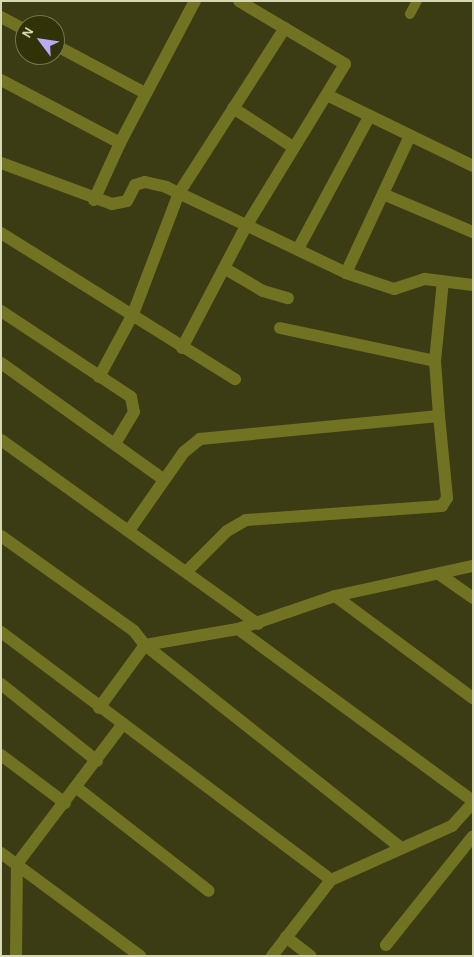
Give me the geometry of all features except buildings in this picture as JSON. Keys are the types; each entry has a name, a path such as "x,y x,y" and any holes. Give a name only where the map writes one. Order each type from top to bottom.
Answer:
{"street":[{"path":"94,200 145,93 195,1"},
{"path":"182,348 245,228 293,146 345,64 239,1"},
{"path":"1,17 15,25"},
{"path":"100,377 133,314 179,193 284,28"},
{"path":"65,50 145,93"},
{"path":"1,80 120,143"},
{"path":"327,95 409,138 473,166"},
{"path":"233,108 293,146"},
{"path":"298,249 369,117"},
{"path":"346,273 409,138"},
{"path":"1,163 94,200 127,201 135,185 145,182 179,193 245,228 298,249 346,273 394,289 425,280 473,284"},
{"path":"383,194 473,232"},
{"path":"1,233 133,314 182,348 235,379"},
{"path":"224,268 263,291 288,298"},
{"path":"186,572 227,531 246,520 442,506 447,498 434,361 443,281"},
{"path":"1,311 131,397 133,406 115,444"},
{"path":"280,328 434,361"},
{"path":"1,363 163,479"},
{"path":"130,529 163,479 200,440 439,416"},
{"path":"1,440 130,529 258,624"},
{"path":"1,536 134,631 145,645 400,846"},
{"path":"99,708 145,645 238,629 258,624 334,596 473,566"},
{"path":"439,574 473,598"},
{"path":"334,596 473,698"},
{"path":"238,629 473,802 458,822 400,846 331,880 272,956"},
{"path":"1,632 99,708 331,880"},
{"path":"1,684 97,761"},
{"path":"16,956 17,864 77,788 122,725"},
{"path":"1,755 65,803"},
{"path":"77,788 209,891"},
{"path":"386,944 473,836"},
{"path":"1,853 140,956"},
{"path":"286,937 310,956"}],"lane":[{"path":"410,14 418,1"}]}
